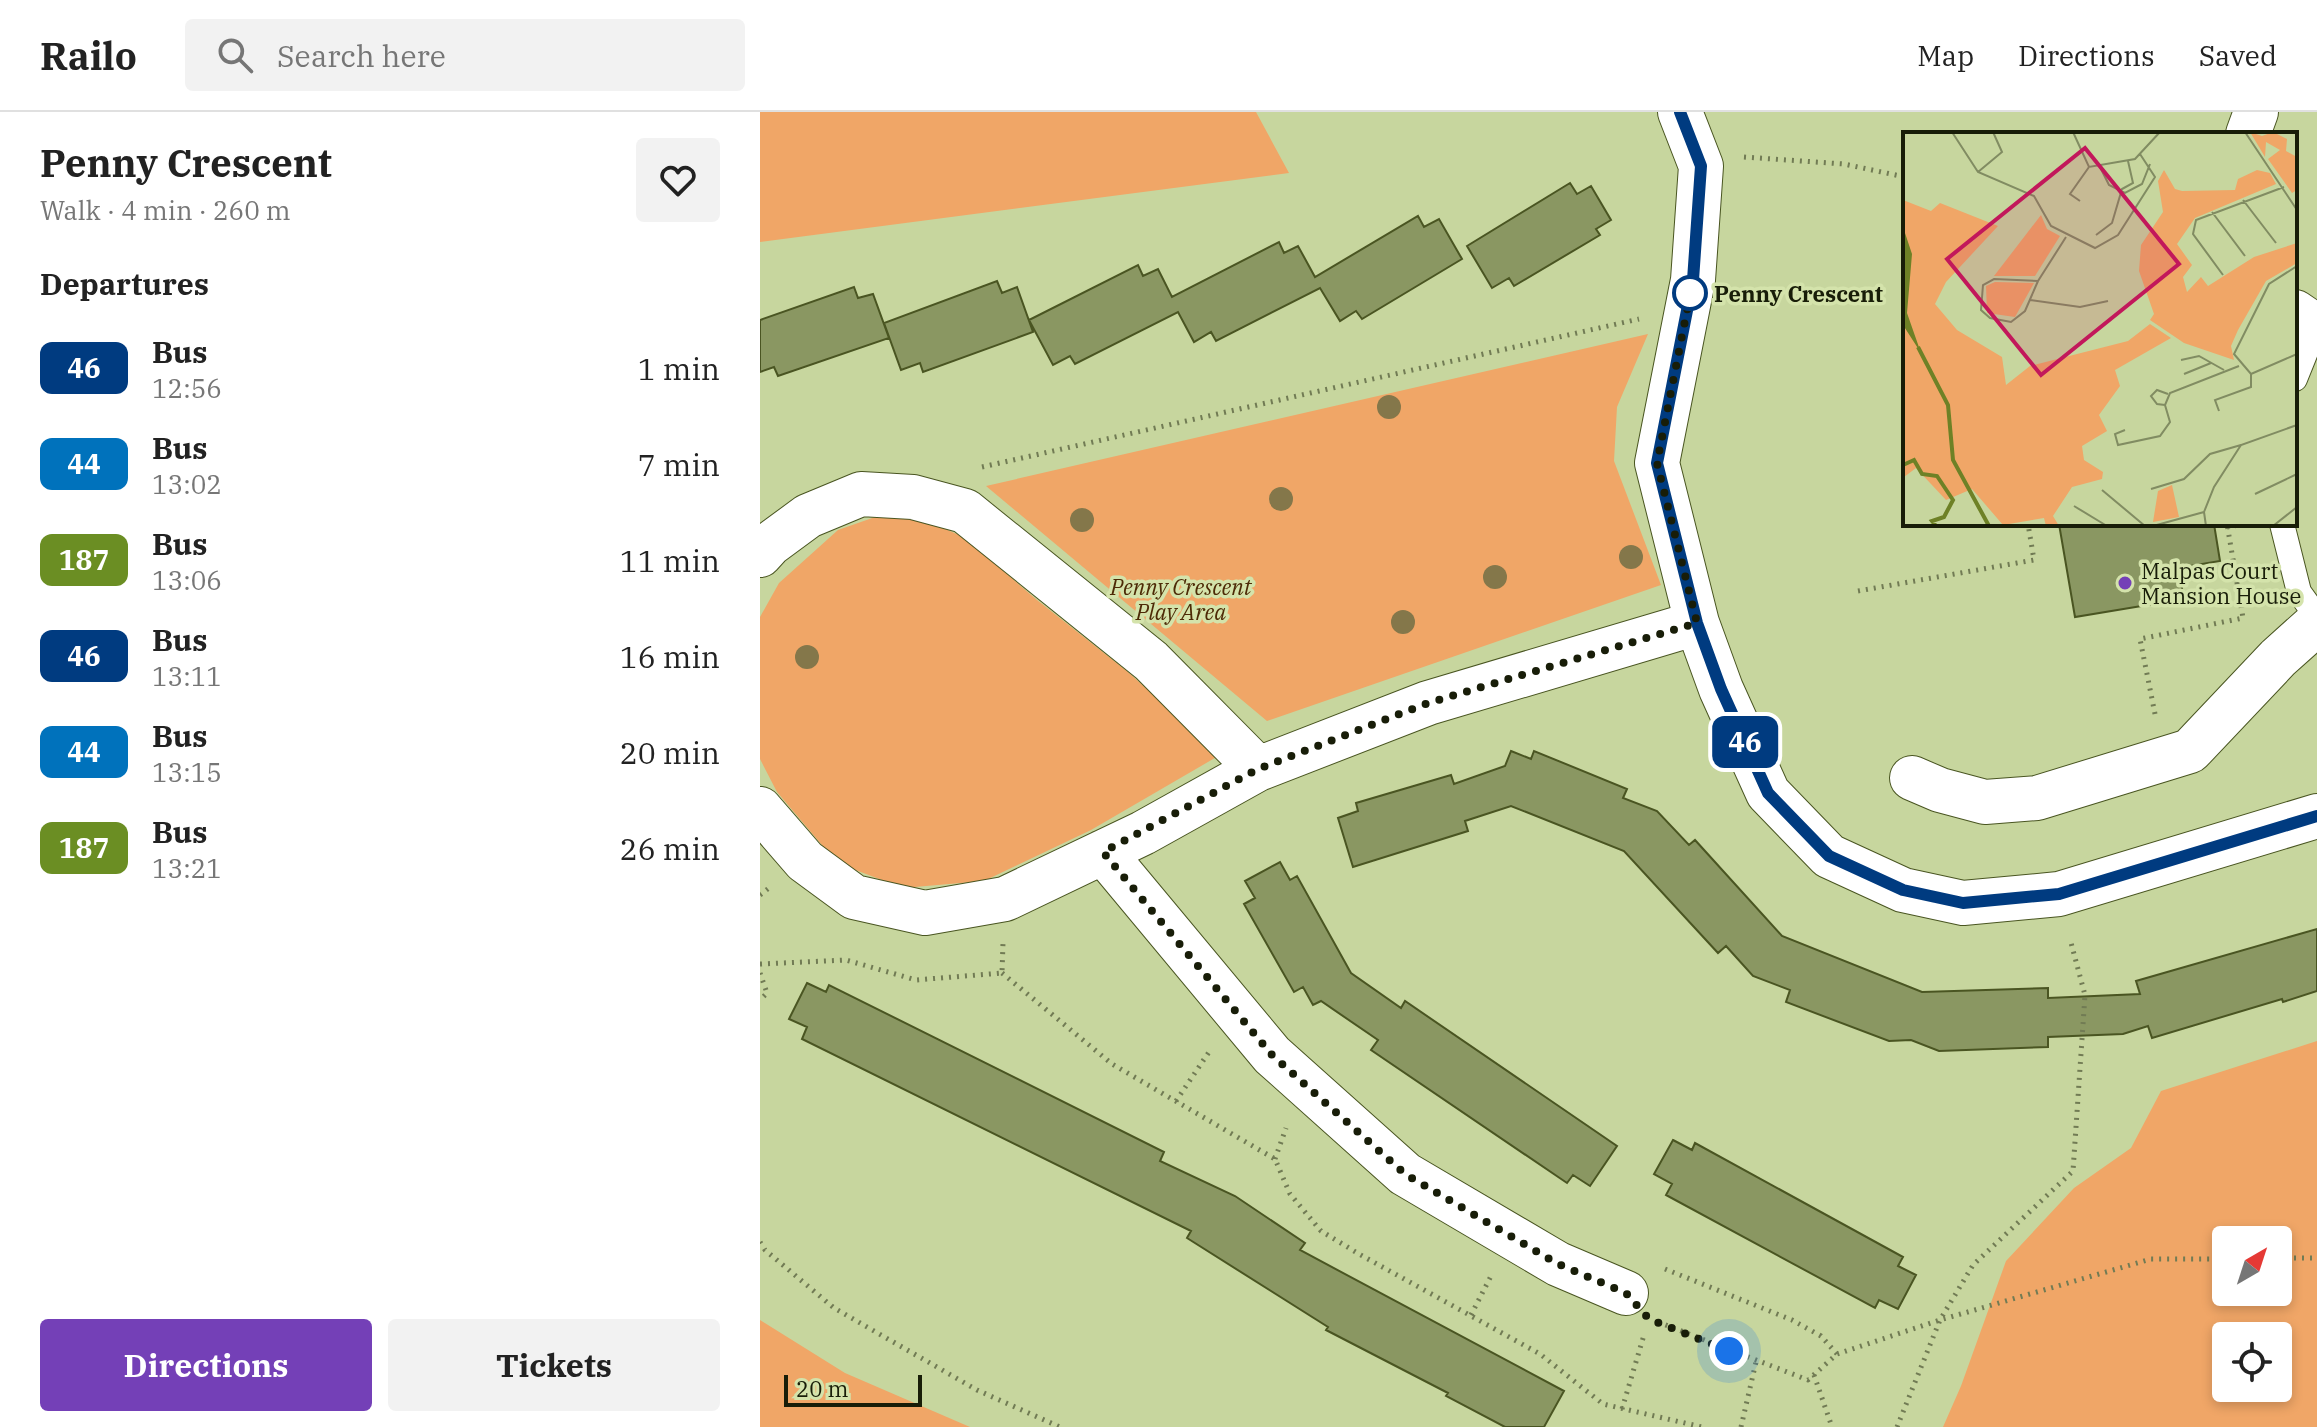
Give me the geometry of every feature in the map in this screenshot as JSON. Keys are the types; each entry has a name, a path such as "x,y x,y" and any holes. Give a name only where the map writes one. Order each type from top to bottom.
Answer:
{"street":[{"path":"1680,112 1701,166 1693,280 1657,463 1697,623 1721,689 1768,793 1829,856 1903,890 1963,903 2059,894 2317,816"},
{"path":"2249,132 2256,112"},
{"path":"2297,313 2316,327"},
{"path":"760,555 808,516 861,494 913,497 965,511 1151,661 1258,769"},
{"path":"760,809 805,861 854,897 925,913 1005,899 1103,852 1258,769 1428,703 1697,623"},
{"path":"1912,778 1940,790 1985,802 2037,798 2190,751 2278,658 2317,623"},
{"path":"1103,852 1272,1055 1405,1174 1558,1264 1637,1306"}],"lane":[{"path":"2297,374 2316,327"},
{"path":"2282,526 2299,592 2317,617"}],"path":[{"path":"1701,166 1743,157 1844,164 1903,177"},
{"path":"970,470 1687,309"},
{"path":"1858,591 2034,560 2028,526"},
{"path":"2165,758 2140,639 2243,618 2227,526"},
{"path":"1897,1427 1940,1320 1973,1265 2073,1171 2085,995 2059,894"},
{"path":"1002,973 1005,899"},
{"path":"760,964 846,960 916,980 1002,973 1112,1064 1275,1159 1290,1194 1321,1231 1540,1354 1603,1404 1702,1427"},
{"path":"760,973 767,993 760,1000"},
{"path":"1176,1101 1236,1012"},
{"path":"760,1242 765,1250 834,1308 977,1390 1060,1427"},
{"path":"2292,1258 2317,1258"},
{"path":"1637,1306 1756,1362 1808,1380 1837,1354 1940,1320 2151,1259 2212,1259"},
{"path":"1622,1409 1637,1306 1648,1279 1658,1266 1792,1320 1821,1336 1837,1354"},
{"path":"1741,1427 1756,1362"},
{"path":"1814,1375 1832,1427"}],"green space":[{"path":"760,112 1256,112 1289,173 760,242"},
{"name":"Penny Crescent Play Area","path":"1648,334 1617,407 1614,461 1661,585 1267,721 986,486"},
{"path":"878,516 919,518 964,537 1128,672 1220,755 1091,830 984,881 903,888 837,863 777,792 760,759 760,617 779,583 838,530"},
{"path":"2317,1041 2317,1427 1943,1427 2006,1261 2074,1188 2131,1148 2161,1091"},
{"path":"760,1320 845,1373 970,1427 760,1427"}],"building":[{"path":"1570,183 1577,194 1591,186 1611,220 1596,229 1600,235 1514,286 1509,278 1492,288 1467,246"},
{"path":"1418,216 1424,227 1439,219 1462,259 1362,319 1356,311 1340,321 1320,288 1216,341 1211,332 1194,342 1178,312 1075,364 1070,356 1053,365 1029,320 1138,265 1143,276 1158,269 1172,297 1279,242 1284,253 1298,246 1315,277"},
{"path":"997,281 1002,293 1017,287 1033,332 923,372 920,363 901,370 884,323"},
{"path":"854,287 858,298 873,294 889,338 778,376 774,367 760,372 760,320"},
{"name":"Malpas Court Mansion House","path":"2059,526 2214,526 2220,561 2178,568 2184,599 2075,617"},
{"path":"1511,751 1531,759 1534,751 1627,789 1623,798 1657,811 1689,845 1695,840 1782,936 1922,992 2048,988 2048,998 2140,994 2136,981 2317,929 2317,991 2152,1038 2148,1026 2123,1034 2048,1037 2048,1047 1939,1051 1911,1040 1889,1041 1786,1002 1790,990 1753,976 1726,946 1718,953 1624,851 1511,806 1465,821 1468,831 1353,867 1338,818 1358,811 1356,803 1451,775 1454,784 1505,766"},
{"path":"1280,862 1290,880 1297,876 1351,973 1401,1008 1405,1001 1617,1146 1590,1186 1573,1175 1567,1183 1371,1050 1378,1040 1321,1001 1313,1005 1303,987 1294,992 1244,904 1255,898 1245,881"},
{"path":"807,983 826,992 829,985 1164,1152 1160,1161 1235,1196 1305,1243 1300,1250 1564,1391 1544,1427 1505,1427 1446,1396 1448,1393 1326,1330 1328,1327 1187,1238 1191,1231 802,1039 807,1027 789,1019"},
{"path":"1673,1140 1692,1150 1695,1143 1903,1257 1898,1266 1916,1275 1898,1309 1879,1300 1875,1308 1666,1195 1672,1184 1654,1174"}],"bus line":[{"name":"46","path":"1680,112 1701,166 1693,280 1657,463 1697,623 1721,689 1768,793 1829,856 1903,890 1963,903 2059,894 2317,816"}],"place":[{"name":"Penny Crescent","path":"1690,293"},
{"name":"Malpas Court Mansion House","path":"2125,583"}],"route":[{"path":"1690,293 1693,280 1657,463 1697,623 1428,703 1258,769 1103,852 1272,1055 1405,1174 1558,1264 1626,1293 1649,1319 1729,1351"}]}
